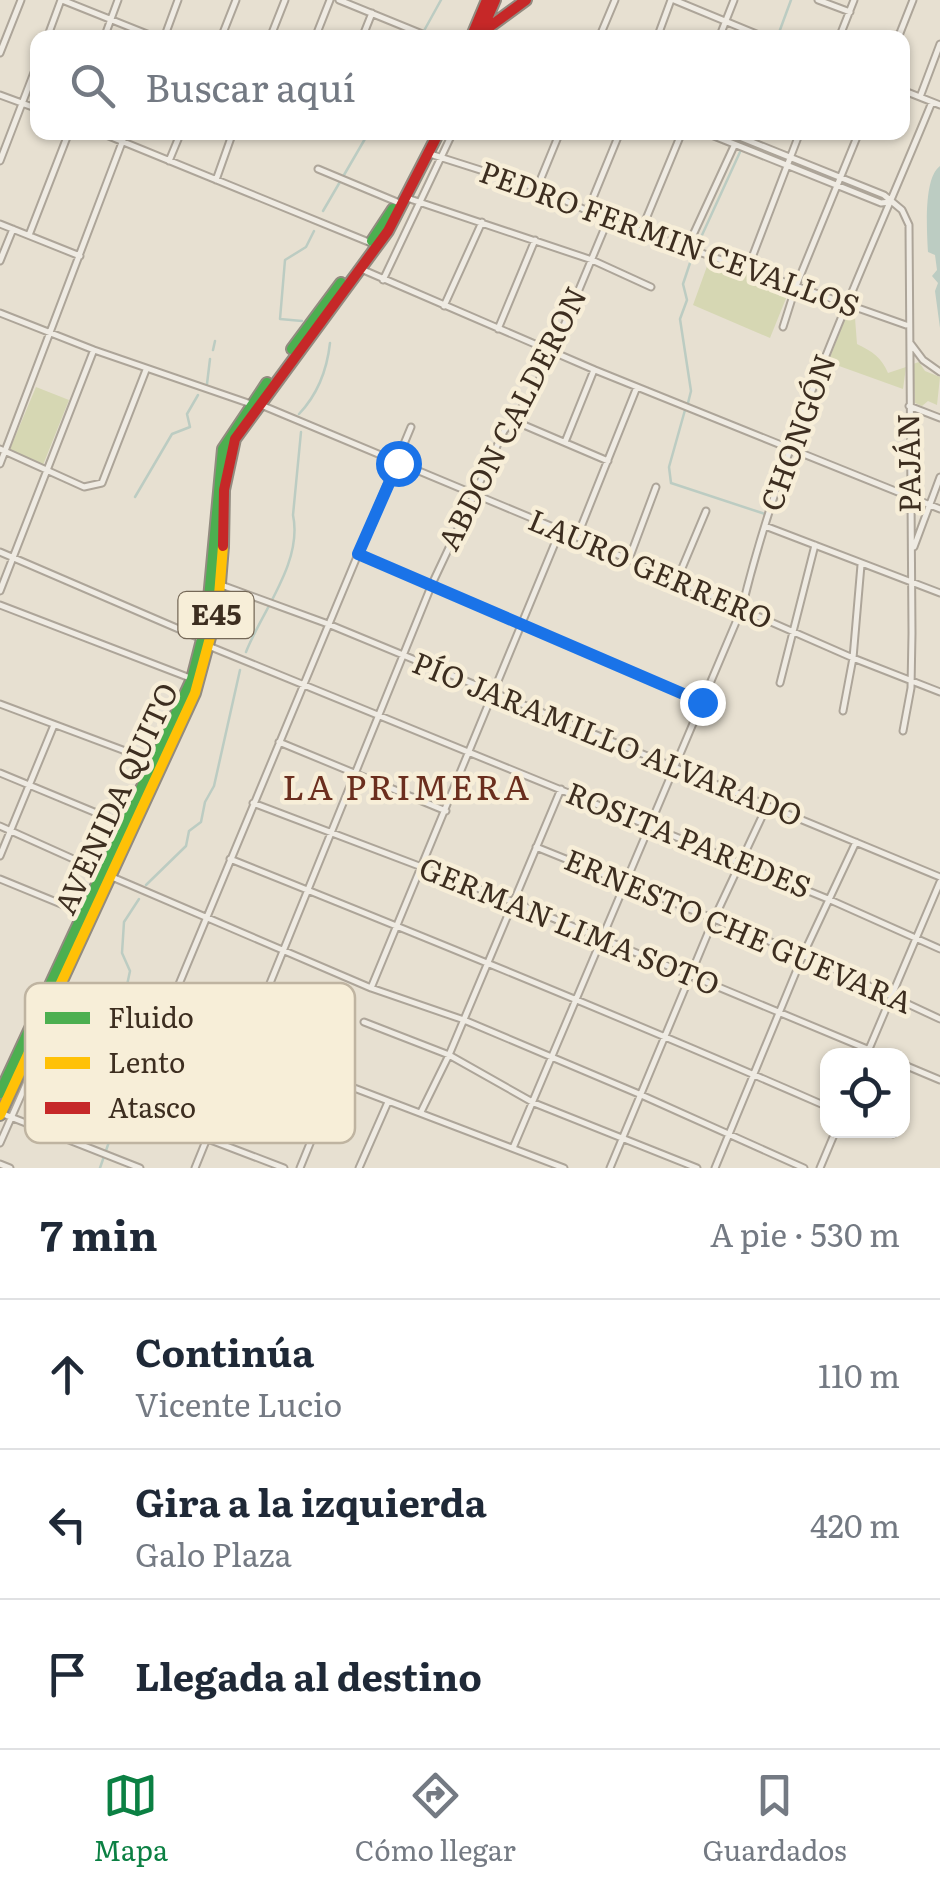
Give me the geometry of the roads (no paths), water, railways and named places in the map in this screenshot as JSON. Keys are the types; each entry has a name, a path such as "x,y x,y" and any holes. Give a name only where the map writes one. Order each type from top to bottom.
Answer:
{"highway":[{"path":"479,30 487,0"},
{"path":"480,30 495,0"},
{"path":"485,30 526,0"},
{"name":"AVENIDA QUITO","path":"62,983 125,825 208,643 220,464 229,437 402,200 431,140"},
{"name":"AVENIDA QUITO","path":"51,983 195,693 221,585 227,466 235,439 254,404 361,268 430,154 433,140"},
{"name":"AVENIDA QUITO","path":"0,1093 25,1039"},
{"name":"AVENIDA QUITO","path":"3,1114 25,1072"}],"street":[{"path":"0,53 21,0"},
{"path":"50,30 61,0 141,30"},
{"path":"107,30 118,0"},
{"path":"165,30 178,0"},
{"path":"224,30 236,0"},
{"path":"273,30 285,0"},
{"path":"318,30 330,0"},
{"path":"338,0 408,30"},
{"path":"602,30 615,0"},
{"path":"660,30 672,0 748,30"},
{"path":"722,30 734,0"},
{"path":"818,0 850,12"},
{"path":"842,30 854,0"},
{"path":"901,30 913,0"},
{"path":"365,30 372,13"},
{"path":"920,97 940,44"},
{"path":"0,161 30,83"},
{"path":"910,93 940,105"},
{"path":"0,95 30,106"},
{"name":"CHONGÓN","path":"514,1148 742,608 792,449 932,102"},
{"path":"29,236 66,140"},
{"path":"117,140 372,243"},
{"path":"169,161 178,140"},
{"path":"216,180 231,140"},
{"path":"383,280 450,140"},
{"path":"537,188 557,140"},
{"path":"588,210 617,140"},
{"path":"641,231 679,140"},
{"path":"724,140 881,203 890,202"},
{"path":"688,248 736,140"},
{"path":"750,140 884,195 890,202"},
{"path":"748,268 797,140"},
{"path":"783,327 856,140"},
{"path":"0,464 2,450 122,142"},
{"name":"PEDRO FERMIN CEVALLOS","path":"430,154 537,188 608,220 908,326"},
{"path":"318,169 402,200 536,240 651,287"},
{"name":"PAJÁN","path":"890,202 902,210 909,224 912,582 910,680 903,731"},
{"name":"ABDON CALDERON","path":"269,983 432,584 472,495 553,352 608,220"},
{"path":"444,307 482,222"},
{"path":"0,224 80,256"},
{"path":"0,261 13,230"},
{"path":"498,330 536,240"},
{"path":"361,268 594,370 940,509"},
{"name":"LAURO GERRERO","path":"0,312 146,369 254,404 940,692"},
{"path":"909,342 940,372"},
{"path":"0,591 94,350"},
{"path":"2,450 84,487 102,483 146,369"},
{"path":"565,442 594,370"},
{"path":"577,537 636,386"},
{"path":"909,406 940,418"},
{"path":"512,420 608,460"},
{"path":"179,983 412,428"},
{"path":"912,550 940,477"},
{"path":"628,559 656,487"},
{"path":"677,580 706,511"},
{"path":"765,526 940,593"},
{"path":"371,988 560,531"},
{"path":"780,683 815,544"},
{"name":"ROSITA PAREDES","path":"0,552 380,716 828,899 940,949"},
{"path":"358,554 702,702"},
{"path":"842,711 853,658 862,565"},
{"name":"PÍO JARAMILLO ALVARADO","path":"221,585 496,692 940,879"},
{"path":"0,605 192,679"},
{"path":"0,704 154,762"},
{"path":"0,856 54,725"},
{"path":"278,742 446,811"},
{"path":"0,773 125,825"},
{"path":"422,1112 562,789"},
{"name":"GERMAN LIMA SOTO","path":"252,803 514,902 780,1011 859,1048"},
{"path":"610,1168 738,862 767,806"},
{"path":"0,826 371,988 464,1020 804,1168"},
{"path":"715,1168 803,955 856,842"},
{"name":"ERNESTO CHE GUEVARA","path":"536,847 803,955 940,1019"},
{"path":"230,860 576,998 820,1103"},
{"path":"869,1048 940,879"},
{"path":"0,880 84,913"},
{"path":"364,1022 449,1055 534,1103 696,1168"},
{"path":"910,1067 940,1080"},
{"path":"355,1088 564,1168"},
{"path":"360,1168 388,1101"},
{"path":"0,1144 3,1114"},
{"path":"820,1168 833,1138"},
{"path":"77,1143 140,1168"},
{"name":"ABDON CALDERON","path":"195,1168 205,1143"},
{"path":"214,1143 284,1168"},
{"path":"300,1168 310,1143"},
{"path":"0,1164 10,1168"}],"waterway":[{"path":"424,30 441,0"},
{"path":"780,30 791,0"},
{"path":"323,211 364,140"},
{"path":"697,246 740,152"},
{"path":"302,321 280,319 285,260 306,247 314,231"},
{"path":"688,403 691,391 680,319 687,300 683,284 692,257"},
{"path":"213,350 215,341"},
{"path":"299,414 321,381 330,343"},
{"path":"207,384 210,359"},
{"path":"135,497 172,434 190,427 187,414 198,395"},
{"path":"685,410 669,467 671,483 765,514"},
{"path":"246,652 292,550 301,432"},
{"path":"146,885 186,846 189,831 201,822 205,802 214,786 240,670"},
{"path":"127,983 130,971 122,953 124,922 139,899"},
{"path":"100,1168 109,1143"}],"district":[{"name":"LA PRIMERA","path":"407,788"}]}
